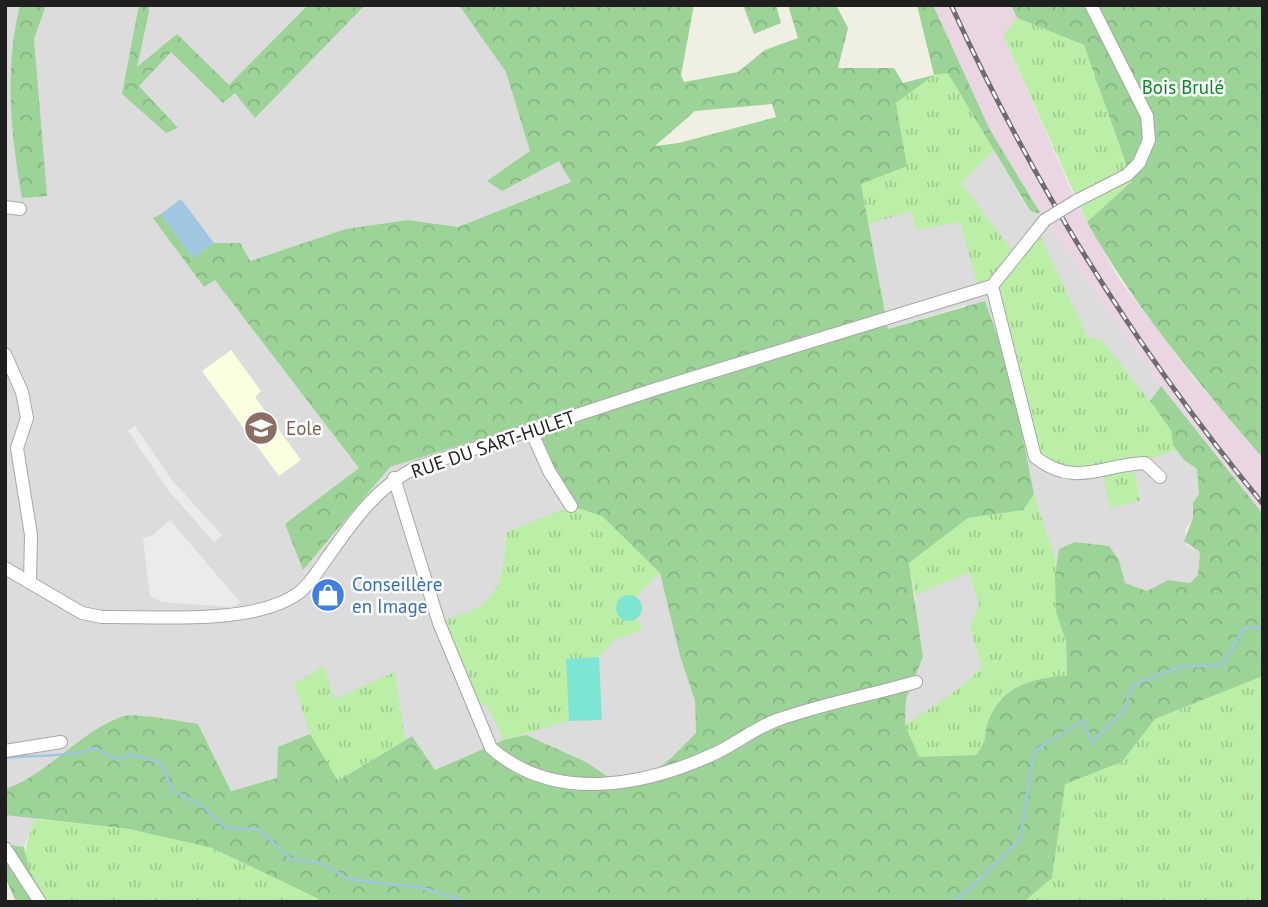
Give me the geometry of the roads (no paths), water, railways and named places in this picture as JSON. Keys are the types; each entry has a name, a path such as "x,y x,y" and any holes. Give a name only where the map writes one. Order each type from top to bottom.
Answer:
{"street":[{"path":"1091,5 1147,116 1149,140 1139,163 1127,175 1045,220 992,286 1035,457 1050,467 1091,475 1145,463 1160,477"},
{"path":"5,207 20,209"},
{"name":"RUE DU SART-HULET","path":"5,568 82,613 102,617 233,615 265,611 302,591 362,509 394,478 415,468 992,286"},
{"path":"5,354 22,392 27,418 17,448 31,535 30,583"},
{"path":"531,430 549,471 571,506"},
{"path":"394,478 439,623 456,658 477,721 491,748 516,766 546,779 574,785 611,784 658,776 718,752 777,720 916,682"},
{"path":"5,751 61,742"},
{"path":"5,848 40,902"}],"waterway":[{"path":"947,902 958,899 1020,840 1034,751 1083,721 1092,742 1123,711 1133,685 1180,667 1222,665 1244,628 1263,627"},
{"path":"5,758 64,754 95,748 116,759 134,755 161,763 172,790 204,807 226,828 259,829 291,859 320,863 349,879 423,888 468,902"}],"railway":[{"path":"951,5 1017,137 1091,265 1173,388 1263,504"}],"place":[{"name":"Eole","path":"261,428"},
{"name":"Conseillère en Image","path":"328,595"}],"park label":[{"name":"Bois Brulé","path":"1183,87"}]}
